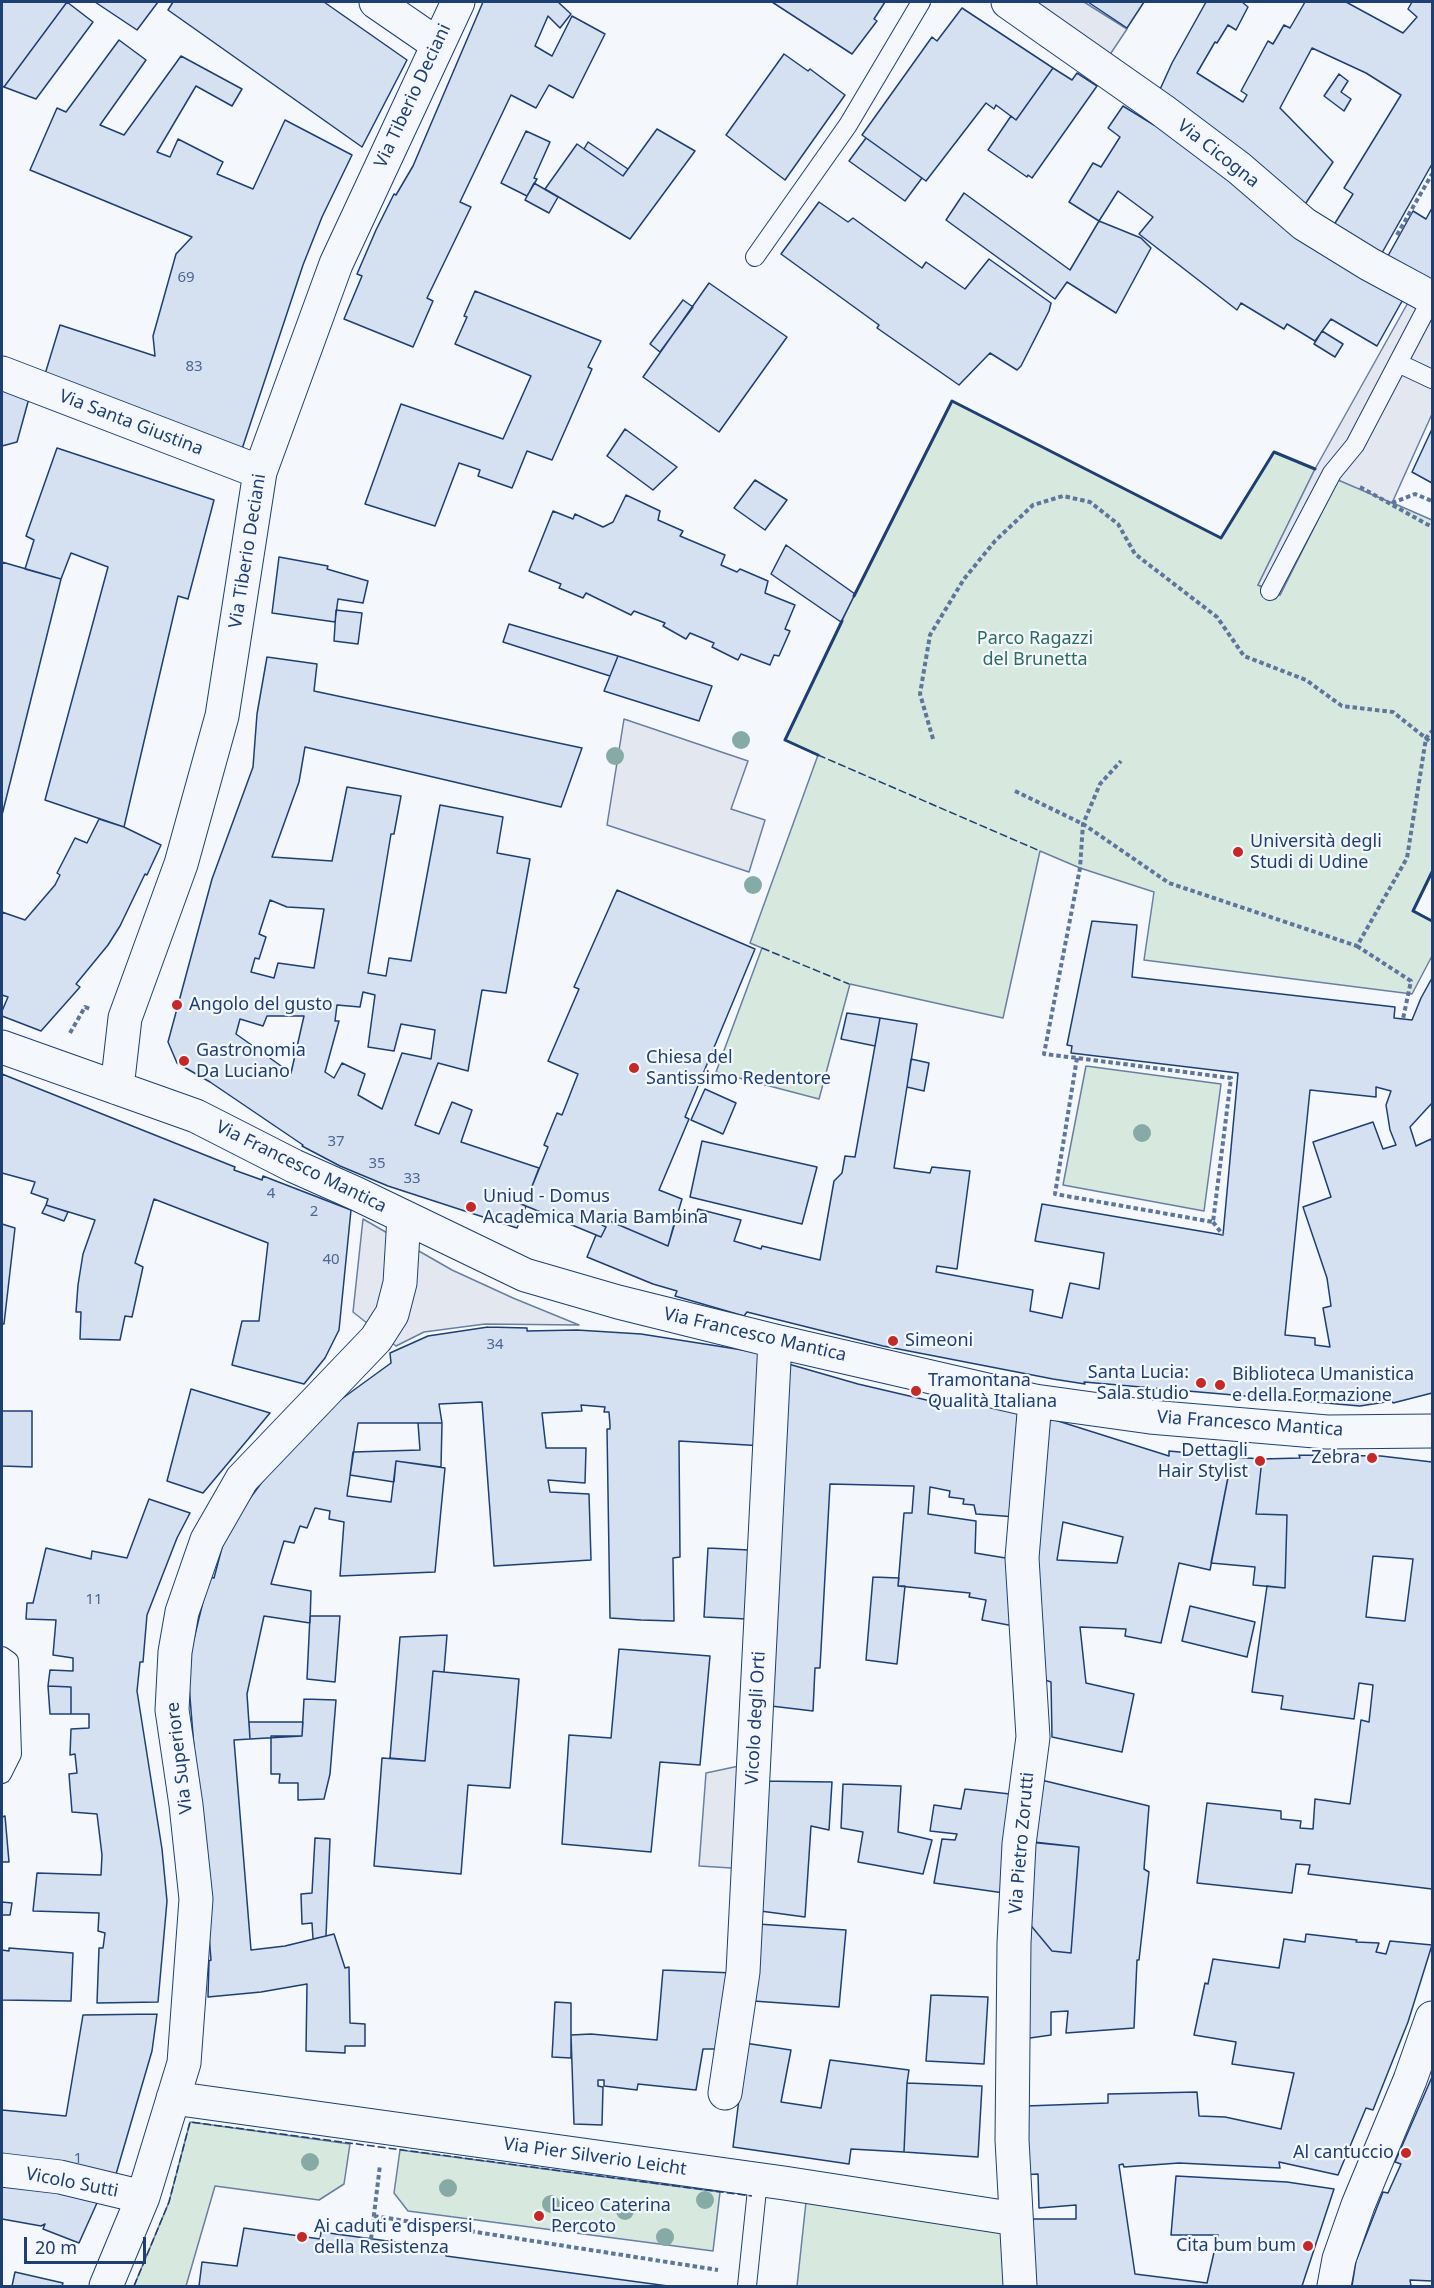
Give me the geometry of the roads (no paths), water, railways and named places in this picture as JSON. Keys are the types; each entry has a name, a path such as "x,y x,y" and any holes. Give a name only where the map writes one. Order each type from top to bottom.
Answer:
{"street":[{"path":"376,2 437,44"},
{"name":"Via Tiberio Deciani","path":"117,1088 125,1018 181,864 222,716 260,472 336,264 458,2"},
{"name":"Via Cicogna","path":"1008,2 1162,110 1239,168 1304,224 1369,264 1432,298"},
{"name":"Via Santa Giustina","path":"2,373 260,472"},
{"name":"Via Francesco Mantica","path":"2,1047 196,1116 294,1166 525,1275 618,1302 1035,1401 1150,1417 1327,1432 1432,1431"},
{"name":"Via Superiore","path":"106,2286 143,2197 184,2063 196,1899 186,1805 172,1710 175,1652 182,1612 207,1540 243,1479 376,1339 392,1314 400,1282 404,1217"},
{"name":"Vicolo degli Orti","path":"725,2093 743,1972 775,1341"},
{"name":"Via Pietro Zorutti","path":"1020,2286 1012,2140 1014,1943 1019,1844 1033,1737 1022,1558 1035,1401"},
{"path":"1334,2286 1339,2259 1358,2205 1410,2080 1432,2018"},
{"name":"Via Pier Silverio Leicht","path":"173,2098 1016,2218"},
{"name":"Vicolo Sutti","path":"2,2170 60,2177 143,2197"}],"lane":[{"path":"755,258 848,125 921,2"},
{"path":"1270,591 1332,474 1354,445 1432,298"},
{"path":"1398,363 1432,379"},
{"path":"2,1656 9,1661 12,1755 2,1774"},
{"path":"748,2281 758,2180"}],"place":[{"name":"Università degli Studi di Udine","path":"1238,852"},
{"name":"Angolo del gusto","path":"177,1005"},
{"name":"Gastronomia Da Luciano","path":"184,1061"},
{"name":"Chiesa del Santissimo Redentore","path":"634,1068"},
{"name":"Uniud - Domus Academica Maria Bambina","path":"471,1207"},
{"name":"Simeoni","path":"893,1341"},
{"name":"Santa Lucia: Sala studio","path":"1201,1383"},
{"name":"Biblioteca Umanistica e della Formazione","path":"1220,1385"},
{"name":"Tramontana Qualità Italiana","path":"916,1391"},
{"name":"Zebra","path":"1372,1458"},
{"name":"Dettagli Hair Stylist","path":"1260,1461"},
{"name":"Al cantuccio","path":"1406,2153"},
{"name":"Liceo Caterina Percoto","path":"539,2216"},
{"name":"Ai caduti e dispersi della Resistenza","path":"302,2237"},
{"name":"Cita bum bum","path":"1308,2246"}],"park label":[{"name":"Parco Ragazzi del Brunetta","path":"1035,649"}]}
